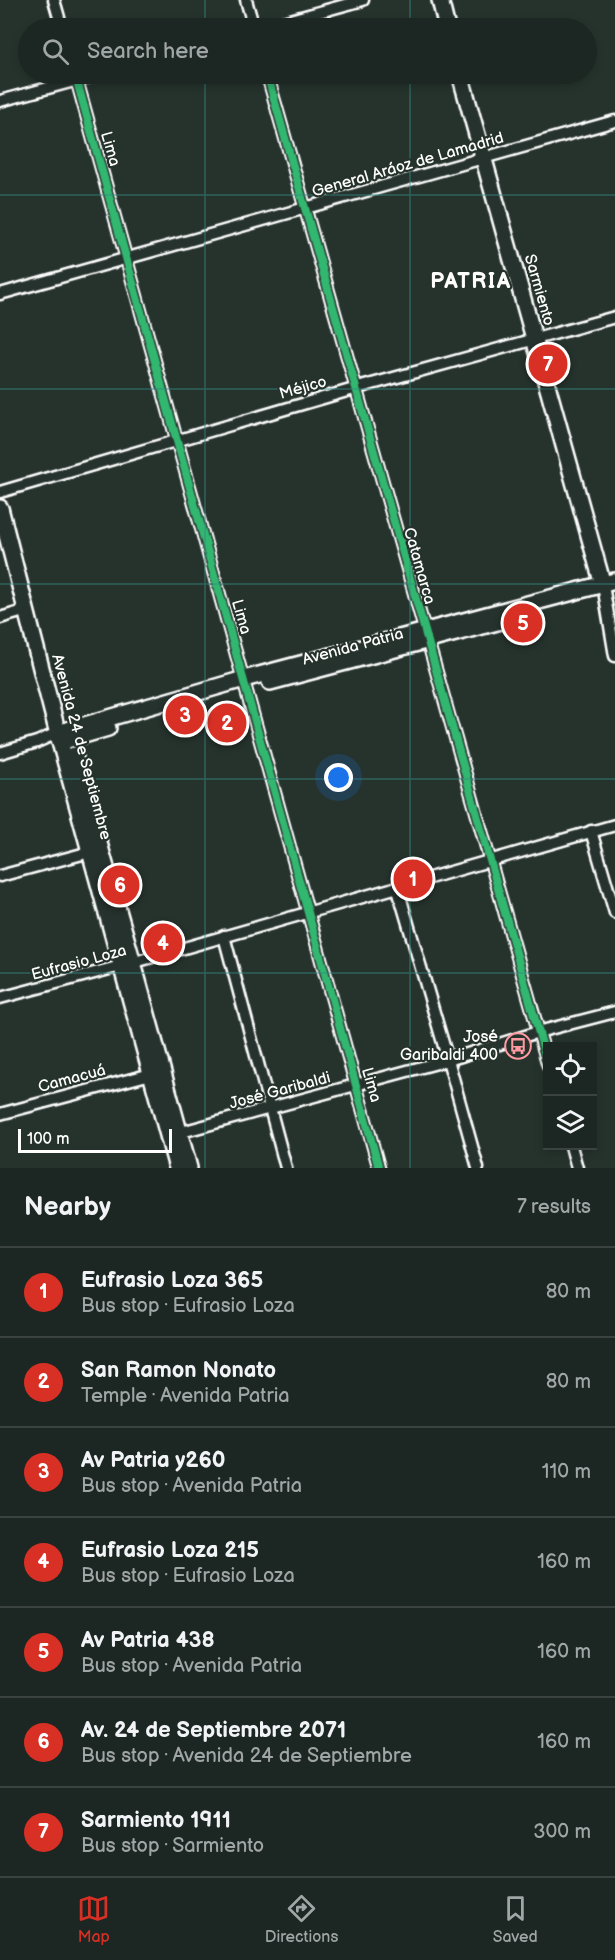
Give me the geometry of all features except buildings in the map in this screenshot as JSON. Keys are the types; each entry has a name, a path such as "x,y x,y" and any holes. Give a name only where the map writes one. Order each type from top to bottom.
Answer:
{"main road":[{"path":"440,0 444,18"},
{"name":"Sarmiento","path":"463,84 534,339 609,587"},
{"name":"Avenida 24 de Septiembre","path":"0,508 63,736 90,852 128,965 151,1074 189,1168"},
{"name":"Avenida Patria","path":"63,736 245,683 609,587"},
{"name":"Avenida 24 de Septiembre","path":"63,736 74,754 174,1134 177,1168"}],"street":[{"path":"54,0 59,18"},
{"path":"246,0 251,18"},
{"path":"297,18 363,0"},
{"path":"0,101 54,84"},
{"name":"Lima","path":"78,84 380,1168"},
{"name":"Catamarca","path":"270,84 354,389 543,1048"},
{"name":"General Aráoz de Lamadrid","path":"0,294 615,121"},
{"name":"Méjico","path":"0,492 615,316"},
{"name":"Sarmiento","path":"609,587 615,656"},
{"path":"0,618 27,610"},
{"name":"Avenida Patria","path":"0,753 63,736"},
{"name":"Eufrasio Loza","path":"0,998 128,965 396,886 615,825"},
{"path":"591,831 615,913"},
{"path":"0,876 90,852"},
{"path":"396,886 478,1168"},
{"path":"225,936 286,1168"},
{"name":"José Garibaldi","path":"174,1134 615,1012"},
{"name":"Camacuá","path":"0,1114 151,1074"},
{"path":"572,1150 577,1168"}],"cycle path":[{"path":"78,84 379,1168"},
{"path":"270,84 543,1047"}],"place":[{"name":"Sarmiento 1911","path":"548,364"},
{"name":"Av Patria 438","path":"523,623"},
{"name":"Av Patria y260","path":"185,715"},
{"name":"San Ramon Nonato","path":"227,723"},
{"name":"Eufrasio Loza 365","path":"413,879"},
{"name":"Av. 24 de Septiembre 2071","path":"120,885"},
{"name":"Eufrasio Loza 215","path":"163,943"},
{"name":"José Garibaldi 400","path":"518,1046"}],"district":[{"name":"PATRIA","path":"471,281"}]}
